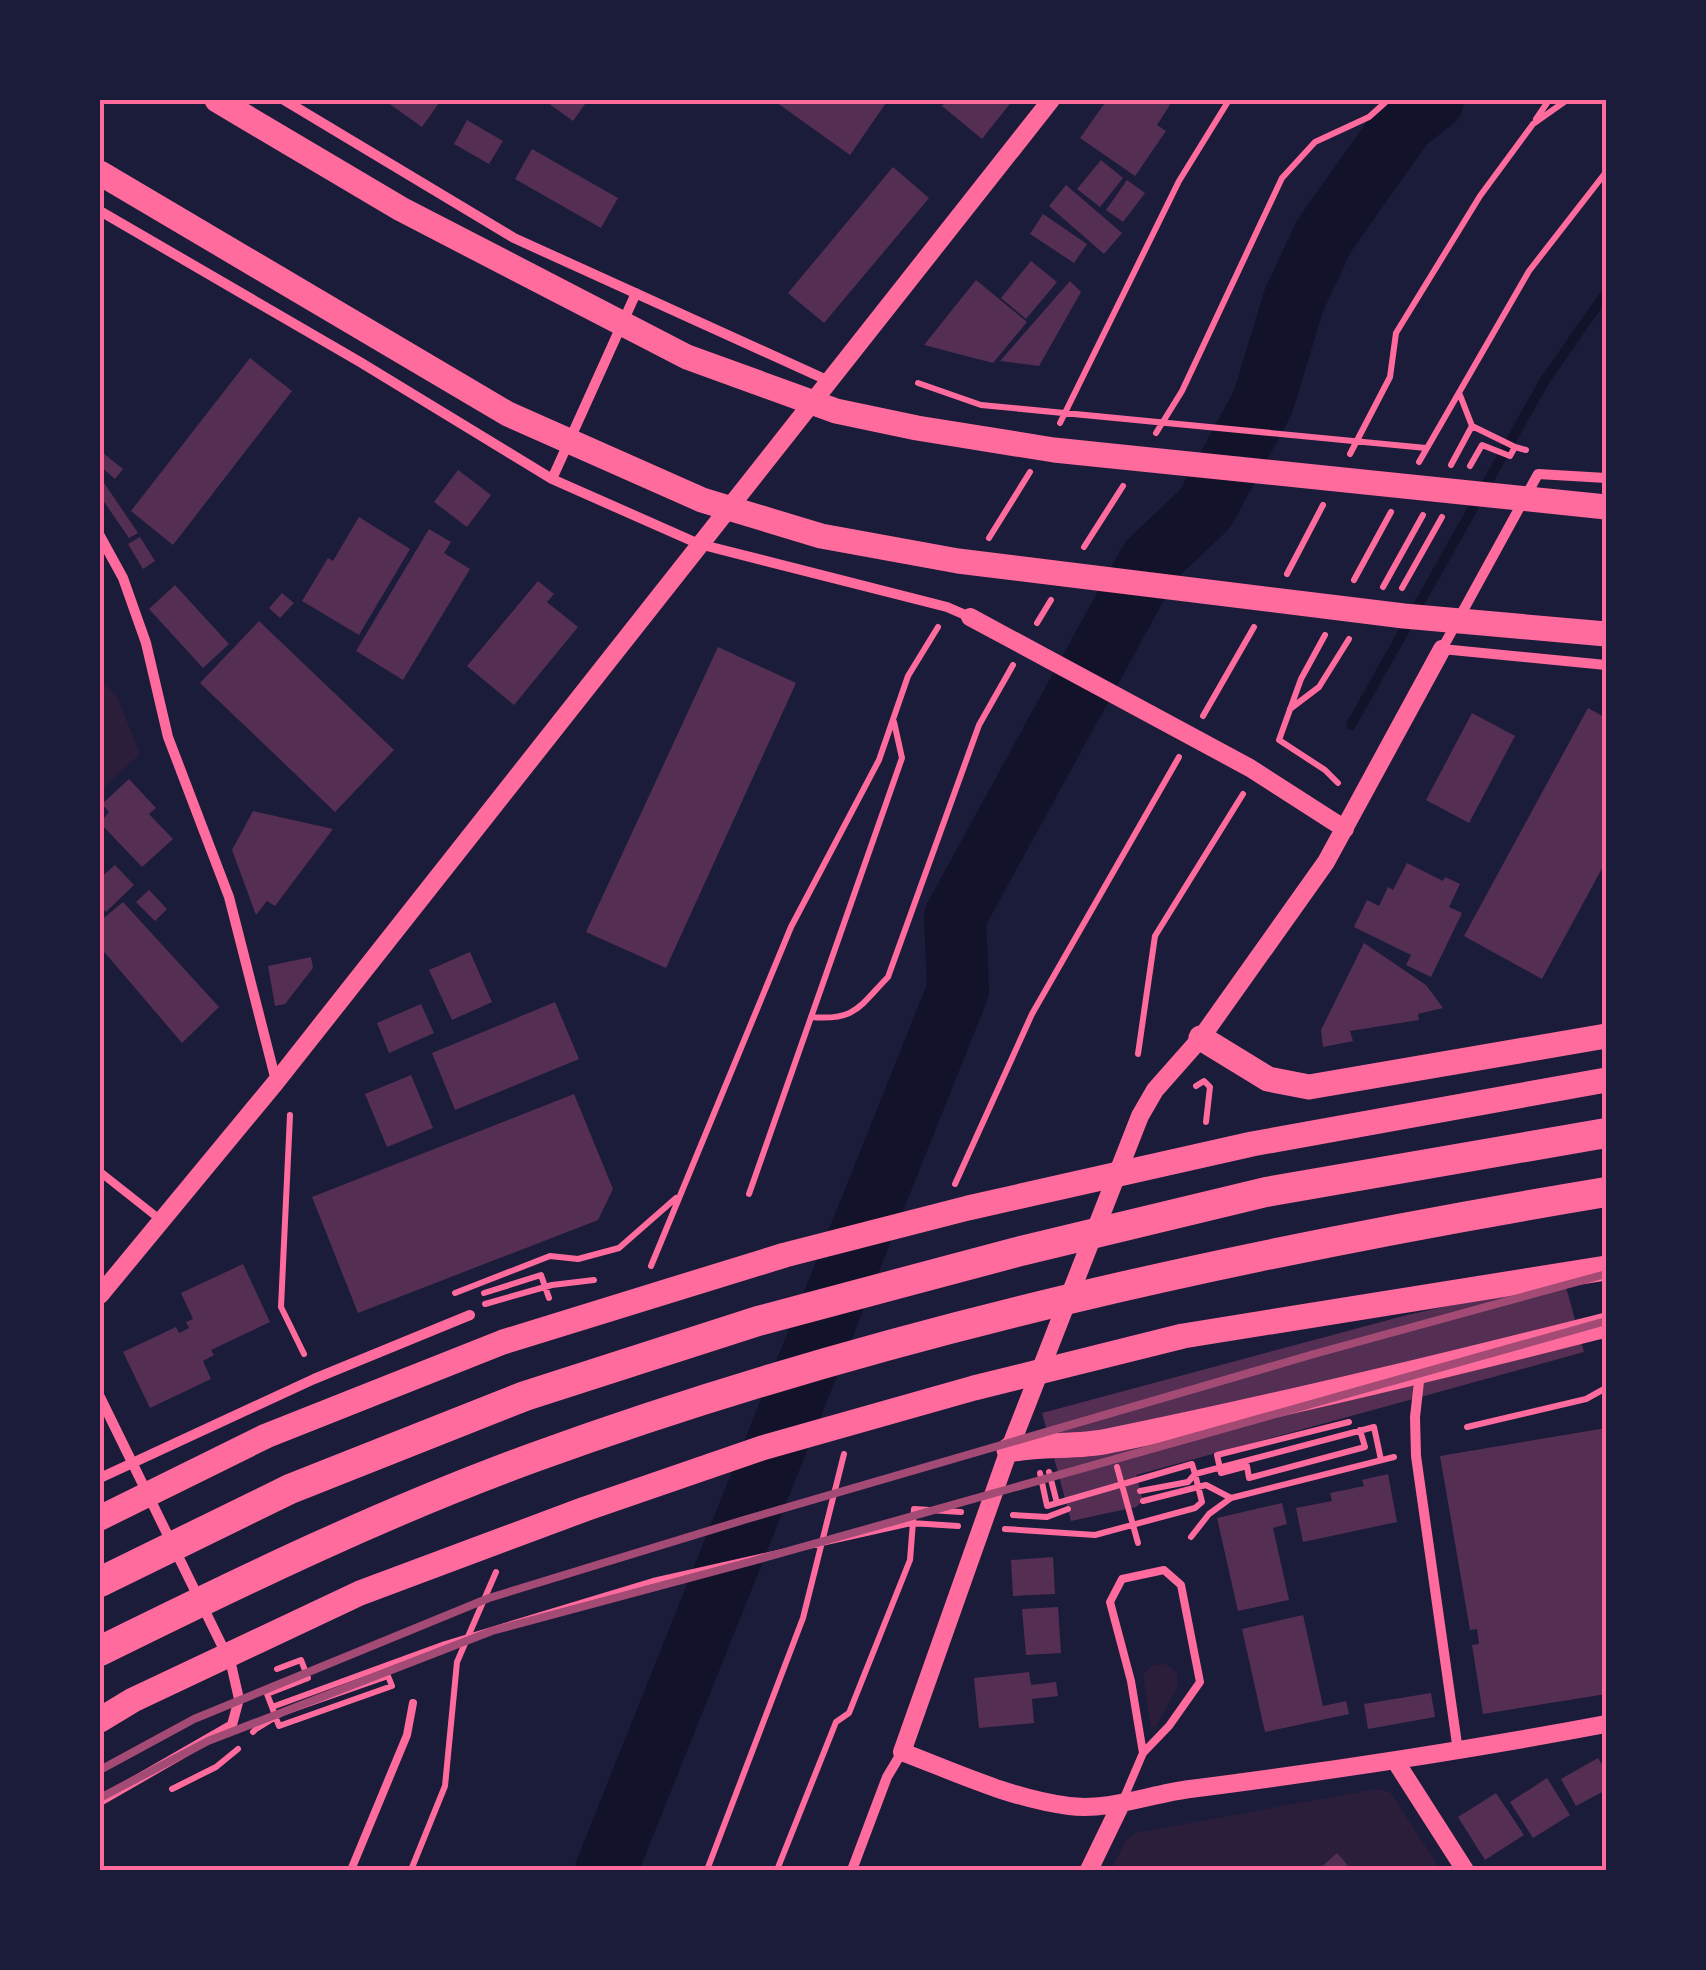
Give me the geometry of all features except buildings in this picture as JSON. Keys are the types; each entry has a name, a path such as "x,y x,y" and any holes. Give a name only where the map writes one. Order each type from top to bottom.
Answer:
{"highway":[{"path":"100,1582 290,1489 525,1396 758,1322 1017,1252 1266,1192 1606,1133"},
{"path":"100,1651 353,1530 535,1457 774,1379 1022,1312 1282,1253 1606,1192"}],"main road":[{"path":"216,100 401,209 687,358 836,411 1054,450 1606,507"},
{"path":"100,173 508,414 702,500 821,536 958,560 1404,616 1606,634"},
{"path":"1201,1038 1268,1078 1308,1087 1606,1036"},
{"path":"100,1518 266,1436 503,1342 785,1255 1252,1144 1606,1080"},
{"path":"100,1720 133,1700 360,1593 584,1509 762,1448 974,1388 1183,1336 1606,1268"},
{"path":"1009,1450 1102,1442 1420,1372 1606,1324"}],"street":[{"path":"284,100 514,238 829,381"},
{"path":"100,1295 276,1082 1051,100"},
{"path":"100,211 552,479 700,544 970,616 1250,768 1345,829"},
{"path":"552,479 636,293"},
{"path":"852,1870 887,1777 902,1752 1009,1450 1140,1116 1156,1090 1201,1038 1326,862 1538,474 1606,478"},
{"path":"100,536 123,578 146,644 168,737 230,897 276,1082"},
{"path":"1442,650 1606,665"},
{"path":"100,1478 314,1379 470,1315"},
{"path":"1420,1372 1416,1456 1458,1752"},
{"path":"100,1397 231,1664 240,1699 232,1725 100,1802"},
{"path":"902,1752 1046,1802 1073,1807 1121,1804 1166,1792 1396,1762 1606,1724"},
{"path":"1396,1762 1466,1870"},
{"path":"1090,1870 1121,1804"}],"lane":[{"path":"100,1172 162,1222"},
{"path":"1121,1804 1143,1753 1169,1726 1200,1682 1181,1585 1164,1570 1122,1579 1110,1602 1131,1681 1143,1753"},
{"path":"351,1870 407,1735 413,1704"}],"path":[{"path":"1057,429 1179,182 1229,100"},
{"path":"1344,465 1390,377 1396,333 1480,196 1548,100"},
{"path":"1533,124 1567,100"},
{"path":"918,383 981,405 1426,448"},
{"path":"1460,394 1472,426 1526,450"},
{"path":"1444,477 1472,426"},
{"path":"1482,445 1510,456 1515,447"},
{"path":"987,542 1037,462"},
{"path":"1280,585 1326,500"},
{"path":"1377,596 1425,512"},
{"path":"650,1268 791,927 879,760 908,676 947,607"},
{"path":"1197,726 1262,614"},
{"path":"1289,710 1318,687 1358,626"},
{"path":"749,1194 902,758 894,720"},
{"path":"947,1202 1032,1014 1187,742"},
{"path":"1138,1054 1155,936 1243,794"},
{"path":"1195,1087 1204,1081 1210,1087 1206,1122"},
{"path":"290,1115 281,1307 304,1354"},
{"path":"455,1293 550,1256 578,1259 619,1248 679,1196"},
{"path":"484,1292 541,1274 550,1299 535,1304"},
{"path":"490,1318 485,1304 552,1284 603,1279"},
{"path":"1466,1427 1586,1399 1606,1388"},
{"path":"1351,1422 1217,1455 1222,1472 1246,1466 1249,1478 1364,1447 1360,1430"},
{"path":"1140,1491 1188,1482 1195,1474 1374,1427 1380,1460"},
{"path":"1191,1538 1208,1514 1231,1498 1396,1456 1394,1442"},
{"path":"706,1870 803,1618 838,1468 846,1450"},
{"path":"1003,1529 1095,1535 1195,1508 1202,1502 1192,1464 1142,1480 1122,1485 1062,1502 1048,1506 1040,1471 1048,1469 1055,1498 1059,1512"},
{"path":"1117,1467 1138,1543"},
{"path":"1143,1501 1206,1485 1231,1498"},
{"path":"777,1870 836,1722 849,1713 910,1560 911,1523"},
{"path":"272,1707 445,1644 653,1582 911,1523 966,1526"},
{"path":"411,1870 446,1786 457,1662 502,1559"},
{"path":"256,1729 282,1713 388,1676 392,1686 278,1726 272,1707 267,1694 308,1678 301,1660 274,1670"}],"shaded area":[{"path":"100,678 117,696 140,754 100,792"},
{"path":"1166,1664 1177,1673 1178,1687 1156,1727 1151,1727 1143,1675 1152,1665"},
{"path":"1376,1789 1390,1792 1441,1870 1111,1870 1125,1842 1135,1833"}],"waterway":[{"path":"606,1870 958,990 955,917 1150,561 1205,509 1263,402 1294,300 1324,236 1404,123 1433,100"},
{"path":"1351,725 1545,380 1606,293"}],"railway":[{"path":"100,1770 194,1719 489,1598 1314,1354 1606,1274"},
{"path":"100,1798 208,1741 492,1631 1606,1321"}]}
